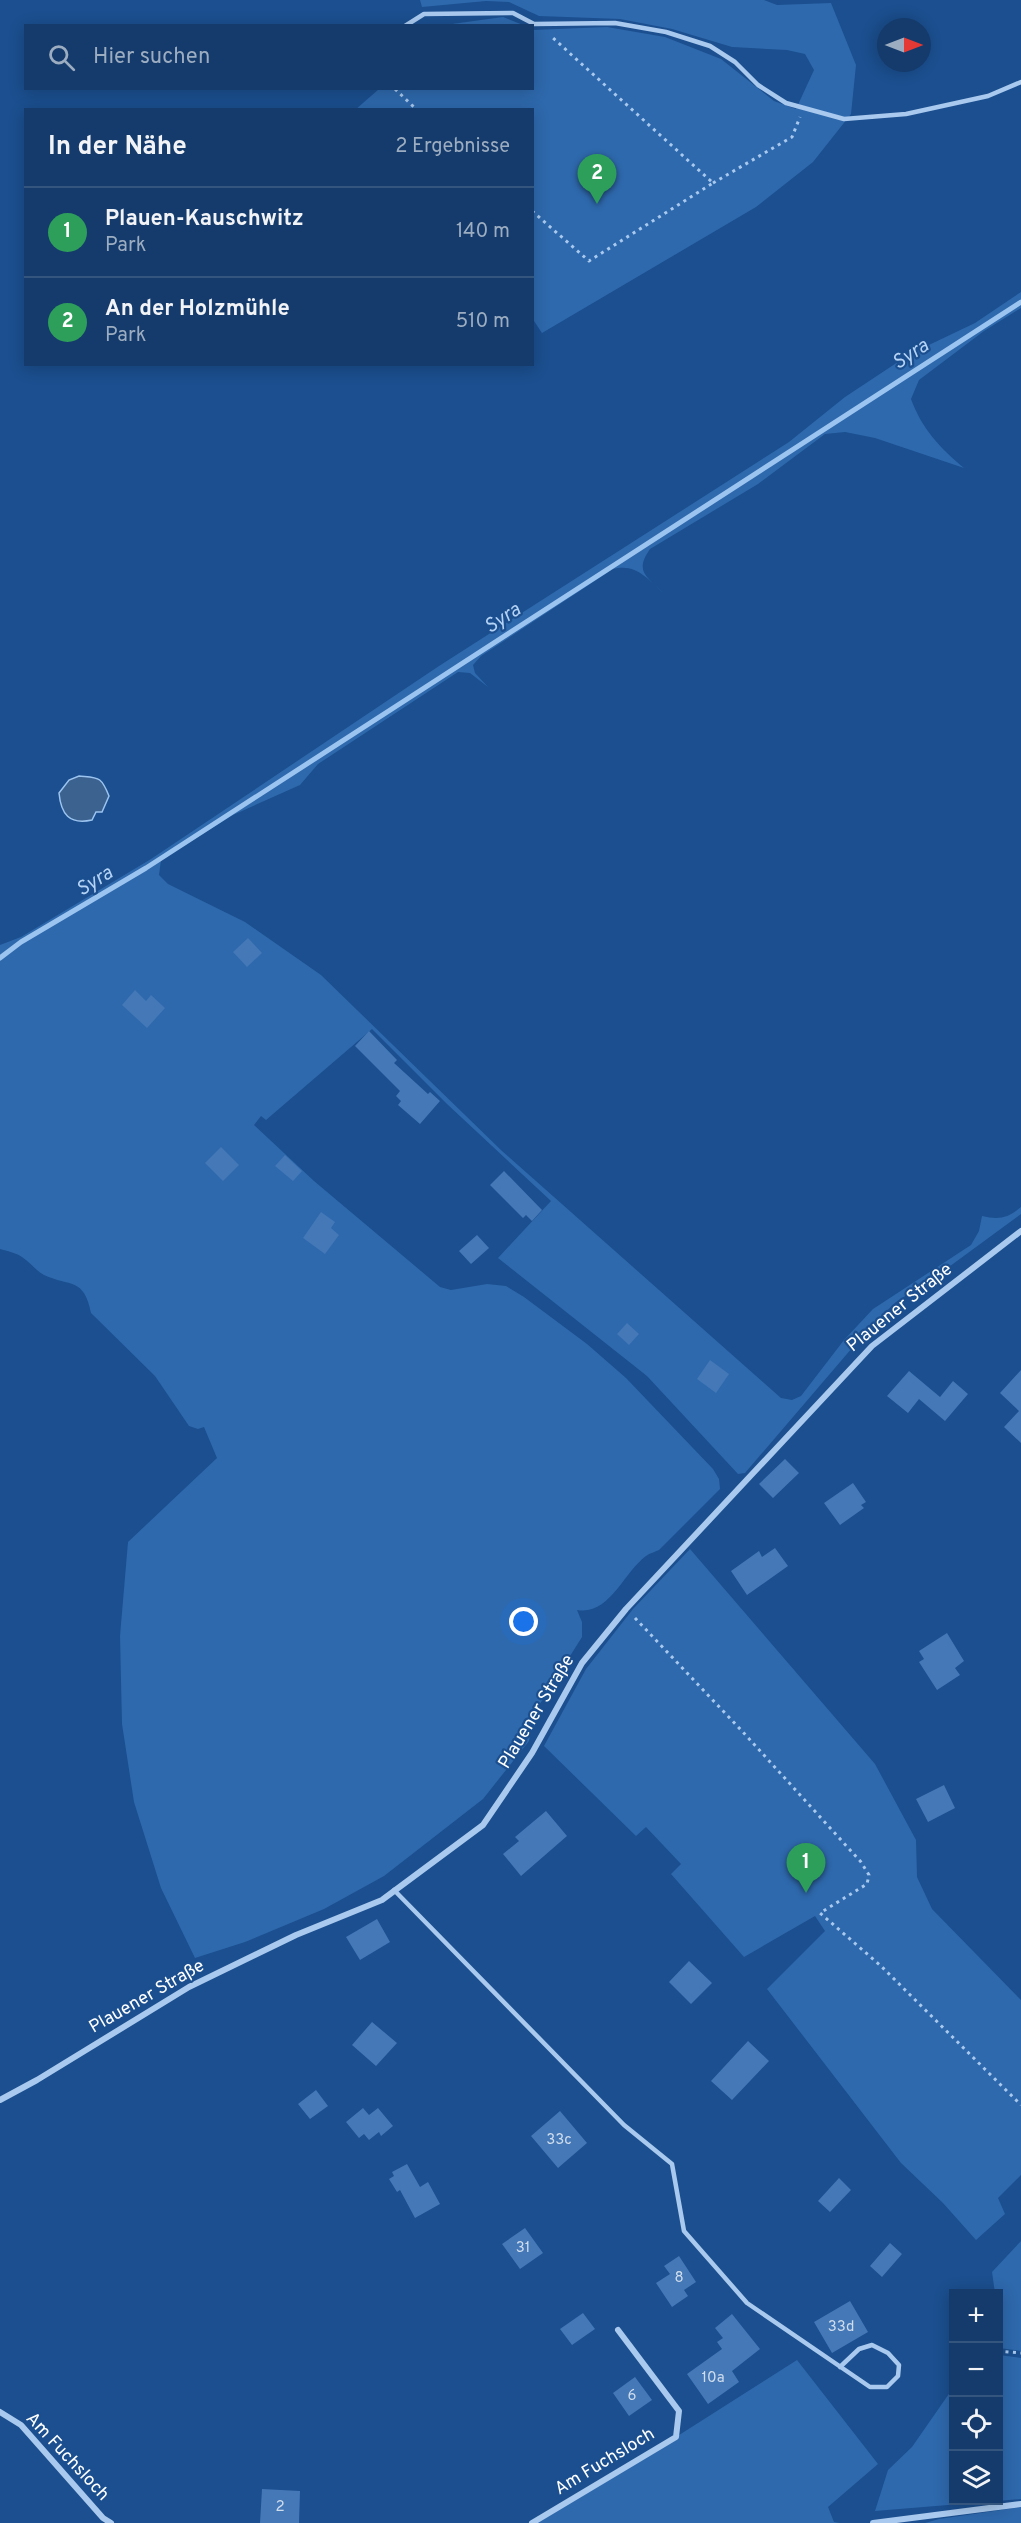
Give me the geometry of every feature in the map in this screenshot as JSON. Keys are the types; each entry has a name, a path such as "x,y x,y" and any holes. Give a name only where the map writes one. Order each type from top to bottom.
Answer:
{"street":[{"name":"Plauener Straße","path":"0,2100 37,2080 189,1987 296,1935 382,1900 483,1825 532,1753 582,1663 626,1609 872,1346 1021,1231"},
{"name":"Am Fuchsloch","path":"532,2523 676,2437 679,2411 618,2330"},
{"name":"Am Fuchsloch","path":"0,2412 21,2425 103,2518 111,2523"},
{"path":"874,2523 1021,2504"}],"lane":[{"path":"408,24 424,14 513,13 534,24 615,23 666,32 710,46 735,62 758,85 786,102 844,119 906,114 988,96 1021,82"},
{"path":"394,1890 624,2125 672,2164 684,2231 747,2303 840,2367 870,2387 886,2387 898,2376 899,2365 888,2353 872,2345 859,2349 840,2367"}],"path":[{"path":"553,38 713,183"},
{"path":"396,90 415,108"},
{"path":"534,214 589,261 713,183 792,137 805,108"},
{"path":"626,1609 742,1731 861,1862 869,1875 867,1884 820,1913 881,1966 1021,2105"},
{"path":"1003,2351 1021,2353"}],"shaded area":[{"path":"420,0 764,0 777,5 831,3 856,65 851,114 813,162 756,207 542,333 534,321 534,108 357,108 378,90 534,90 534,30 607,27 665,37 721,59 774,101 796,109 814,70 805,54 787,50 732,47 672,29 620,19 539,16 509,2 486,1 422,7"},
{"path":"503,17 520,24 452,24"},
{"path":"1021,292 1021,308 984,331 919,380 911,399 915,410 933,437 964,468 875,438 845,432 825,434 758,484 650,549 643,563 644,573 663,593 635,570 613,569 481,656 473,665 475,673 488,687 470,673 458,672 318,764 300,785 233,815 161,860 159,875 168,884 245,922 321,975 502,1151 781,1398 792,1400 801,1396 844,1340 873,1309 971,1245 979,1231 982,1216 1003,1217 1021,1207 1021,1214 942,1272 896,1302 870,1327 745,1473 738,1474 647,1376 498,1258 551,1201 447,1104 372,1029 266,1120 261,1116 254,1125 314,1181 440,1287 451,1290 487,1284 506,1286 587,1344 626,1378 713,1469 719,1479 720,1489 659,1550 638,1563 607,1600 588,1610 577,1610 582,1622 582,1637 538,1707 529,1741 483,1799 384,1876 324,1909 245,1942 195,1958 161,1888 134,1802 122,1724 120,1636 128,1542 217,1458 204,1427 198,1429 189,1426 155,1376 91,1313 80,1288 44,1275 20,1256 0,1249 0,945 21,937 151,859 439,666 789,442 845,397 910,354 975,323"},
{"path":"79,776 101,781 109,796 102,812 96,812 92,820 72,819 62,807 59,793 69,780"},
{"path":"690,1549 875,1764 916,1840 917,1877 932,1909 1021,2000 1021,2175 998,2198 1005,2214 976,2240 943,2203 901,2163 767,1989 825,1931 815,1916 744,1957 671,1874 681,1864 646,1827 636,1836 544,1746 586,1669 633,1609"},
{"path":"1021,2241 1021,2351 1003,2349 1003,2289 994,2289 992,2272"},
{"path":"1003,2356 1021,2358 1021,2499 1003,2500"},
{"path":"797,2360 878,2464 828,2507 834,2522 840,2523 532,2523 676,2437"},
{"path":"949,2394 949,2505 875,2511 888,2470 912,2447"},
{"path":"1021,2507 1021,2523 925,2523 939,2519"}],"building":[{"path":"248,938 262,953 247,967 233,952"},
{"path":"135,990 146,1001 151,995 165,1008 147,1028 122,1005"},
{"path":"369,1031 397,1060 394,1063 428,1094 430,1092 440,1101 420,1124 398,1105 401,1101 396,1096 400,1091 355,1046"},
{"path":"221,1147 239,1165 223,1181 205,1163"},
{"path":"285,1155 302,1171 293,1181 275,1166"},
{"path":"504,1171 542,1210 532,1221 526,1215 523,1218 490,1185"},
{"path":"321,1212 335,1222 331,1228 339,1235 325,1254 303,1238"},
{"path":"477,1235 489,1248 471,1264 459,1251"},
{"path":"627,1323 639,1334 629,1345 617,1334"},
{"path":"710,1360 729,1374 716,1393 697,1379"},
{"path":"1021,1370 1021,1443 1004,1427 1019,1411 1000,1393"},
{"path":"909,1371 940,1397 953,1381 968,1394 945,1421 919,1399 908,1413 887,1396"},
{"path":"785,1459 799,1473 773,1498 759,1484"},
{"path":"853,1483 866,1502 861,1505 864,1508 840,1525 824,1503"},
{"path":"775,1548 788,1566 747,1595 731,1571 759,1551 762,1557"},
{"path":"947,1633 964,1661 955,1668 960,1675 937,1690 919,1662 924,1659 919,1651"},
{"path":"944,1785 955,1808 928,1822 916,1799"},
{"path":"546,1811 567,1836 521,1876 503,1854 519,1841 515,1837"},
{"path":"377,1919 390,1942 360,1960 346,1937"},
{"path":"689,1961 712,1983 691,2004 669,1982"},
{"path":"372,2022 397,2043 376,2066 352,2045"},
{"path":"748,2041 769,2061 732,2100 711,2081"},
{"path":"316,2090 328,2106 310,2119 298,2104"},
{"path":"363,2108 369,2115 378,2108 393,2126 381,2136 379,2132 369,2140 364,2134 359,2138 346,2122"},
{"path":"560,2111 587,2143 558,2168 531,2136"},
{"path":"407,2164 420,2187 428,2182 440,2204 415,2218 400,2190 397,2192 389,2179 394,2176 392,2172"},
{"path":"839,2178 851,2190 830,2212 818,2201"},
{"path":"525,2228 543,2253 520,2269 502,2244"},
{"path":"890,2243 902,2254 882,2277 870,2266"},
{"path":"679,2256 696,2282 684,2290 688,2296 672,2307 656,2283 670,2274 664,2266"},
{"path":"850,2301 868,2332 832,2353 814,2322"},
{"path":"583,2313 595,2329 572,2345 560,2329"},
{"path":"732,2314 760,2349 732,2371 739,2382 708,2404 687,2374 722,2349 717,2342 723,2338 715,2328"},
{"path":"635,2377 652,2400 629,2416 613,2393"},
{"path":"262,2489 300,2491 299,2523 260,2523"}],"waterway":[{"name":"Syra","path":"0,958 21,942 146,868 1021,302"}],"place":[{"name":"An der Holzmühle","path":"597,204"},
{"name":"Plauen-Kauschwitz","path":"806,1893"}]}
